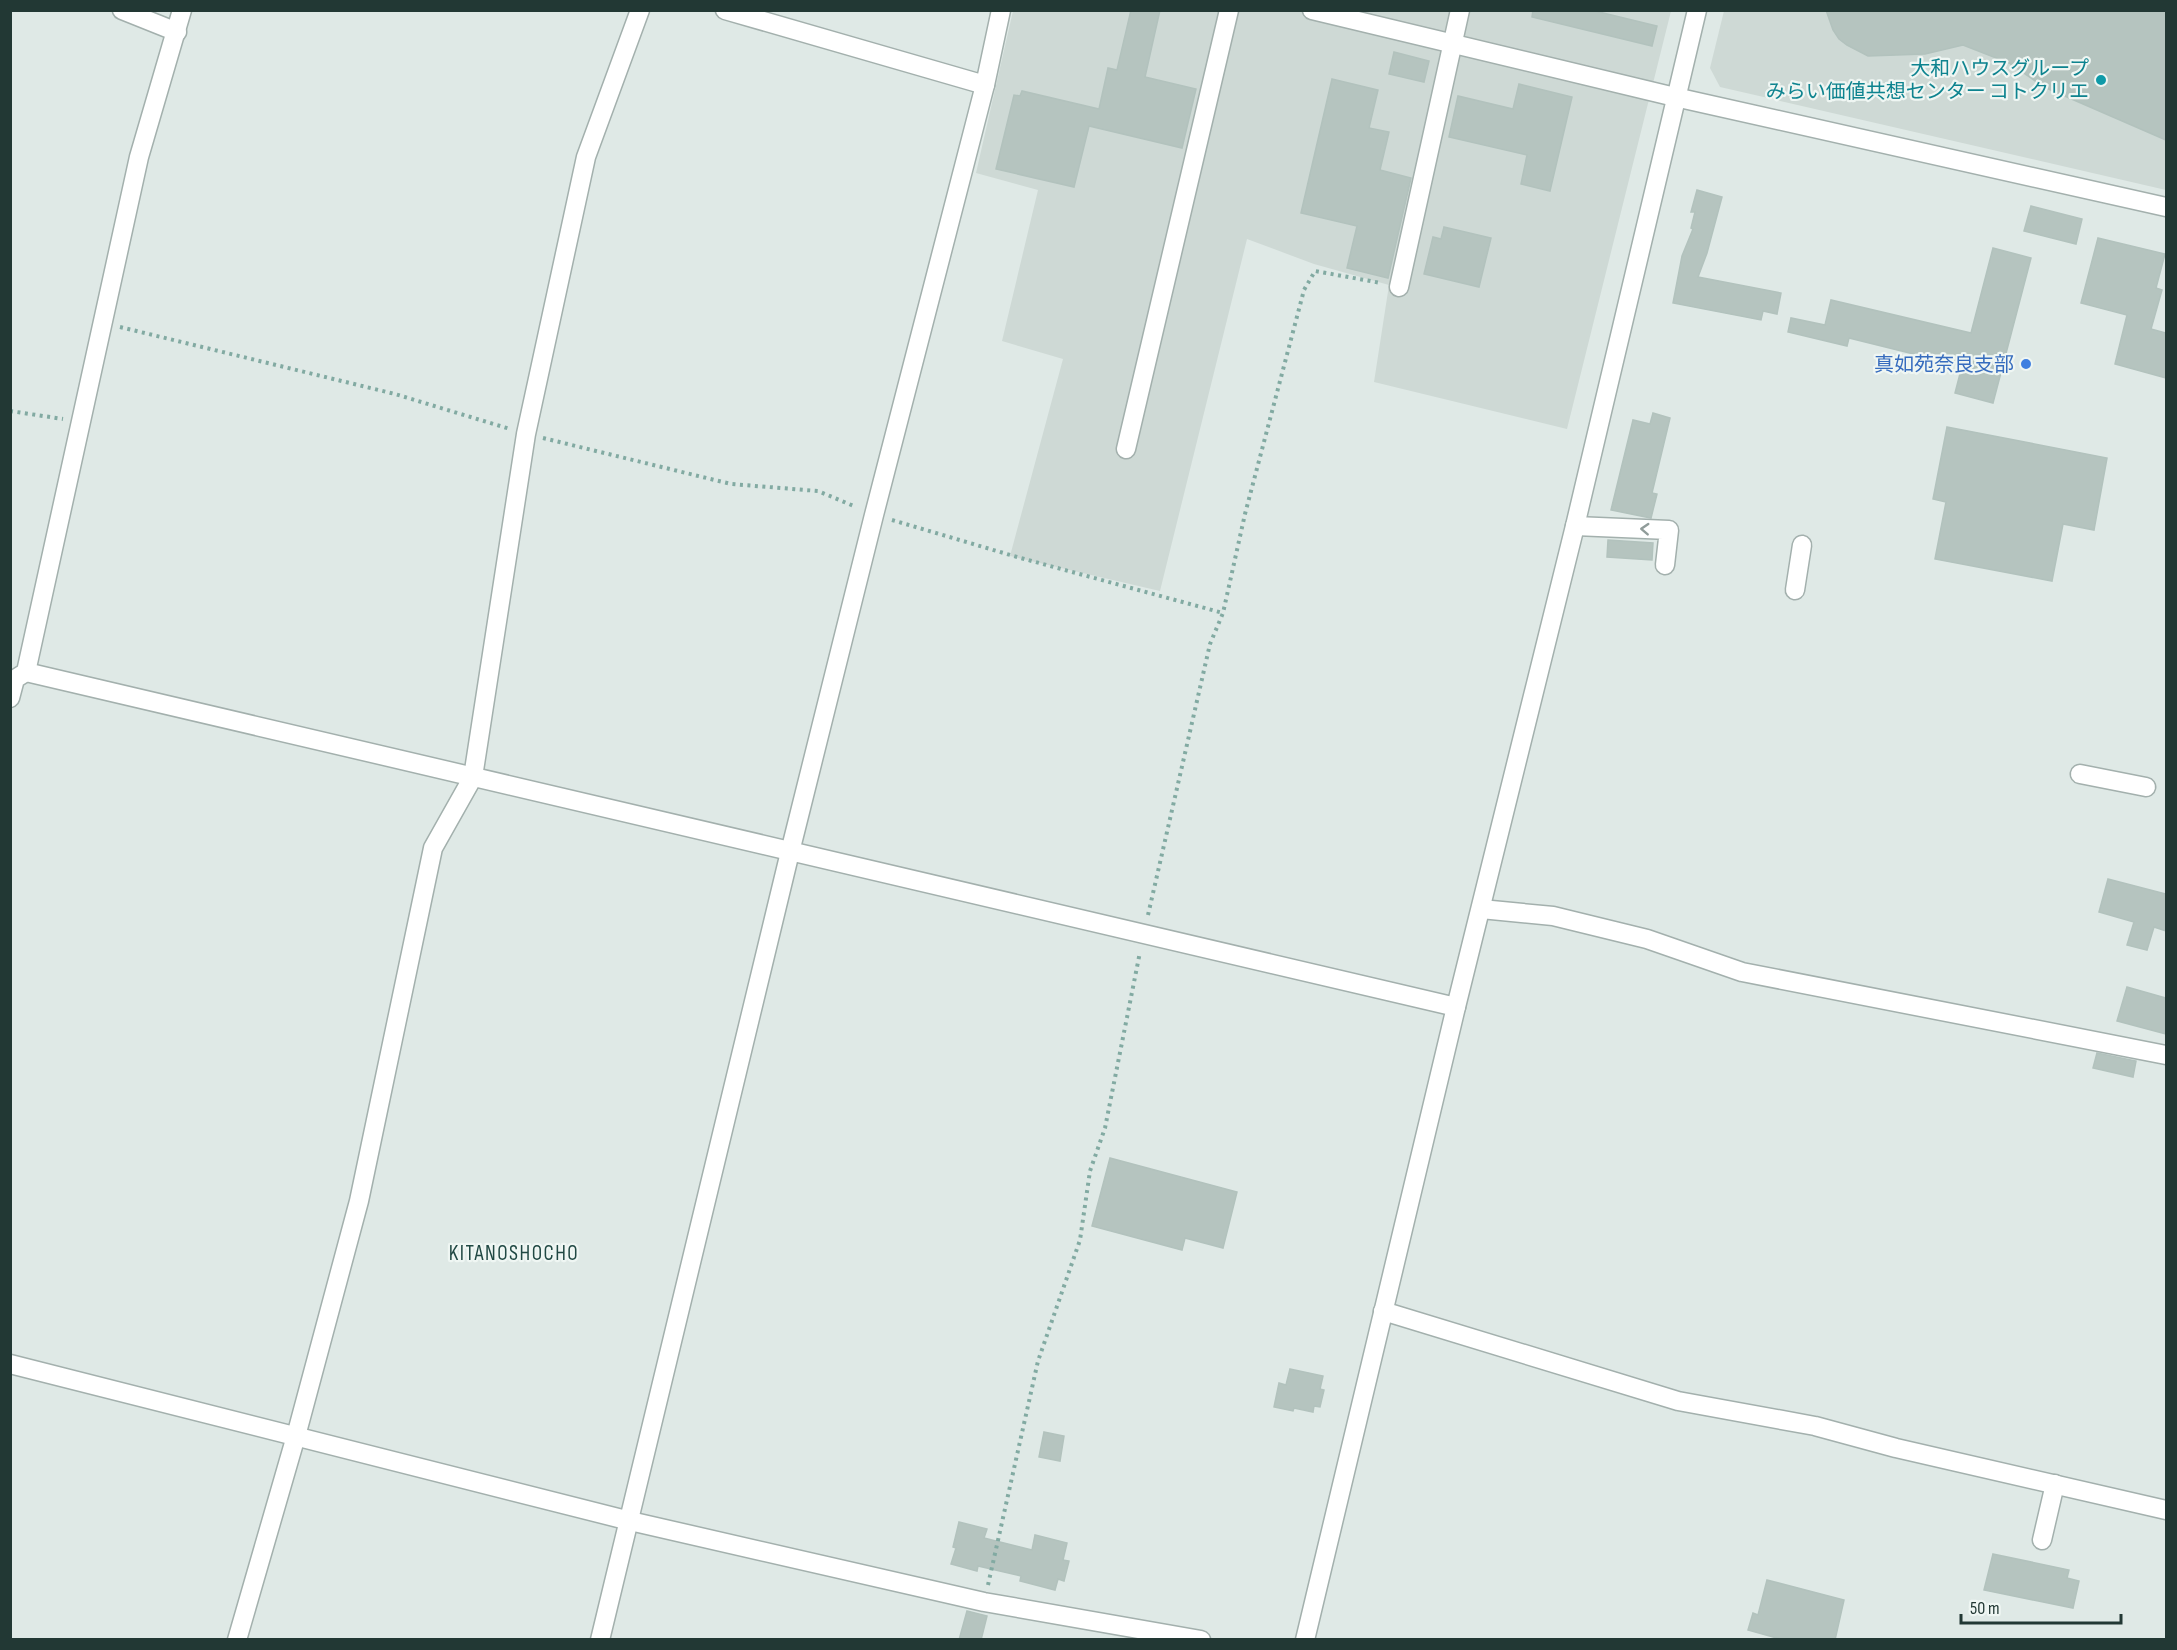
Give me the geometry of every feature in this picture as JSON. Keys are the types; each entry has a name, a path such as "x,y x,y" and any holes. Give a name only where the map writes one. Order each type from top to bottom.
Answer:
{"street":[{"path":"122,10 177,32"},
{"path":"10,698 81,422 139,157 182,10"},
{"path":"237,1640 296,1436 359,1201 433,848 473,777 526,434 586,157 640,10"},
{"path":"725,10 985,85"},
{"path":"600,1640 790,852 985,85 1000,10"},
{"path":"1126,449 1228,10"},
{"path":"1312,10 1675,97 2166,207"},
{"path":"1399,286 1461,10"},
{"path":"1305,1640 1456,1007 1575,526 1697,10"},
{"path":"1575,526 1669,530 1665,565"},
{"path":"1795,590 1803,546"},
{"path":"17,676 473,777 1456,1007"},
{"path":"2080,774 2146,787"},
{"path":"1481,909 1553,916 1647,939 1742,972 2166,1055"},
{"path":"1383,1311 1678,1401 1815,1426 1896,1448 2166,1510"},
{"path":"10,1364 630,1521 984,1602 1201,1640"},
{"path":"2042,1540 2055,1484"}],"path":[{"path":"984,1602 1038,1361 1080,1240 1090,1171 1105,1128 1144,934 1210,644 1223,613 1245,514 1304,290 1315,271 1399,286"},
{"path":"103,322 395,394 526,434 731,484 818,490 874,515 1223,613"},
{"path":"10,411 81,422"}],"shaded area":[{"path":"1013,11 1671,11 1567,429 1374,382 1389,285 1314,264 1247,239 1160,591 1010,556 1063,359 1002,341 1038,190 976,173"},
{"path":"1724,11 2166,11 2166,190 1720,87 1710,68"}],"building":[{"path":"1131,10 1160,10 1145,77 1196,89 1182,148 1089,126 1074,187 996,169 1014,95 1020,96 1022,91 1099,109 1108,68 1117,70"},
{"path":"1533,10 1591,10 1657,26 1652,46 1532,17"},
{"name":"大和ハウスグループ みらい価値共想センター コトクリエ","path":"1826,10 2166,10 2166,140 2044,87 2009,63 1963,45 1925,54 1868,56 1839,39"},
{"path":"1394,52 1429,61 1424,82 1389,74"},
{"path":"1332,79 1378,90 1369,128 1389,132 1380,170 1411,178 1388,278 1347,268 1357,226 1301,213"},
{"path":"1519,84 1572,97 1550,191 1521,184 1527,155 1449,137 1458,96 1513,109"},
{"path":"1697,190 1722,197 1698,277 1781,293 1777,314 1763,311 1761,320 1673,303 1682,256 1693,229 1691,228 1695,212 1691,212"},
{"path":"2031,206 2082,219 2076,244 2024,231"},
{"path":"1444,227 1491,238 1479,287 1424,274 1433,237 1441,239"},
{"path":"2098,238 2165,254 2156,288 2162,290 2151,329 2166,333 2166,378 2115,364 2127,315 2081,303"},
{"path":"1993,248 2031,258 1993,403 1955,393 1962,366 1849,338 1847,346 1788,332 1791,318 1825,325 1831,300 1971,333"},
{"path":"1653,413 1670,418 1652,493 1657,494 1651,518 1611,510 1633,420 1650,424"},
{"path":"1947,427 2107,458 2094,530 2063,524 2052,581 1935,559 1946,502 1933,499"},
{"path":"1608,540 1653,543 1652,560 1607,557"},
{"path":"2108,879 2166,894 2166,931 2154,927 2147,950 2127,945 2134,922 2099,912"},
{"path":"2127,987 2166,998 2166,1034 2117,1021"},
{"path":"2097,1053 2136,1061 2133,1077 2093,1068"},
{"path":"1110,1158 1237,1192 1223,1248 1185,1238 1182,1250 1092,1226"},
{"path":"1290,1369 1323,1376 1320,1389 1324,1390 1320,1407 1314,1406 1313,1412 1274,1407 1279,1383 1286,1385"},
{"path":"1044,1432 1064,1436 1060,1461 1039,1457"},
{"path":"959,1522 987,1529 984,1538 1032,1550 1035,1535 1067,1543 1063,1560 1069,1561 1064,1581 1058,1579 1055,1590 1020,1581 1021,1576 978,1566 977,1571 951,1564 956,1548 953,1547"},
{"path":"1993,1554 2069,1570 2067,1578 2079,1581 2073,1608 1984,1590"},
{"path":"1767,1580 1844,1600 1835,1640 1784,1640 1748,1630 1753,1613 1758,1615"},
{"path":"967,1611 987,1616 981,1640 959,1640"}],"place":[{"name":"大和ハウスグループ みらい価値共想センター コトクリエ","path":"2101,80"},
{"name":"真如苑奈良支部","path":"2026,364"}],"district":[{"name":"KITANOSHOCHO","path":"514,1253"}]}
